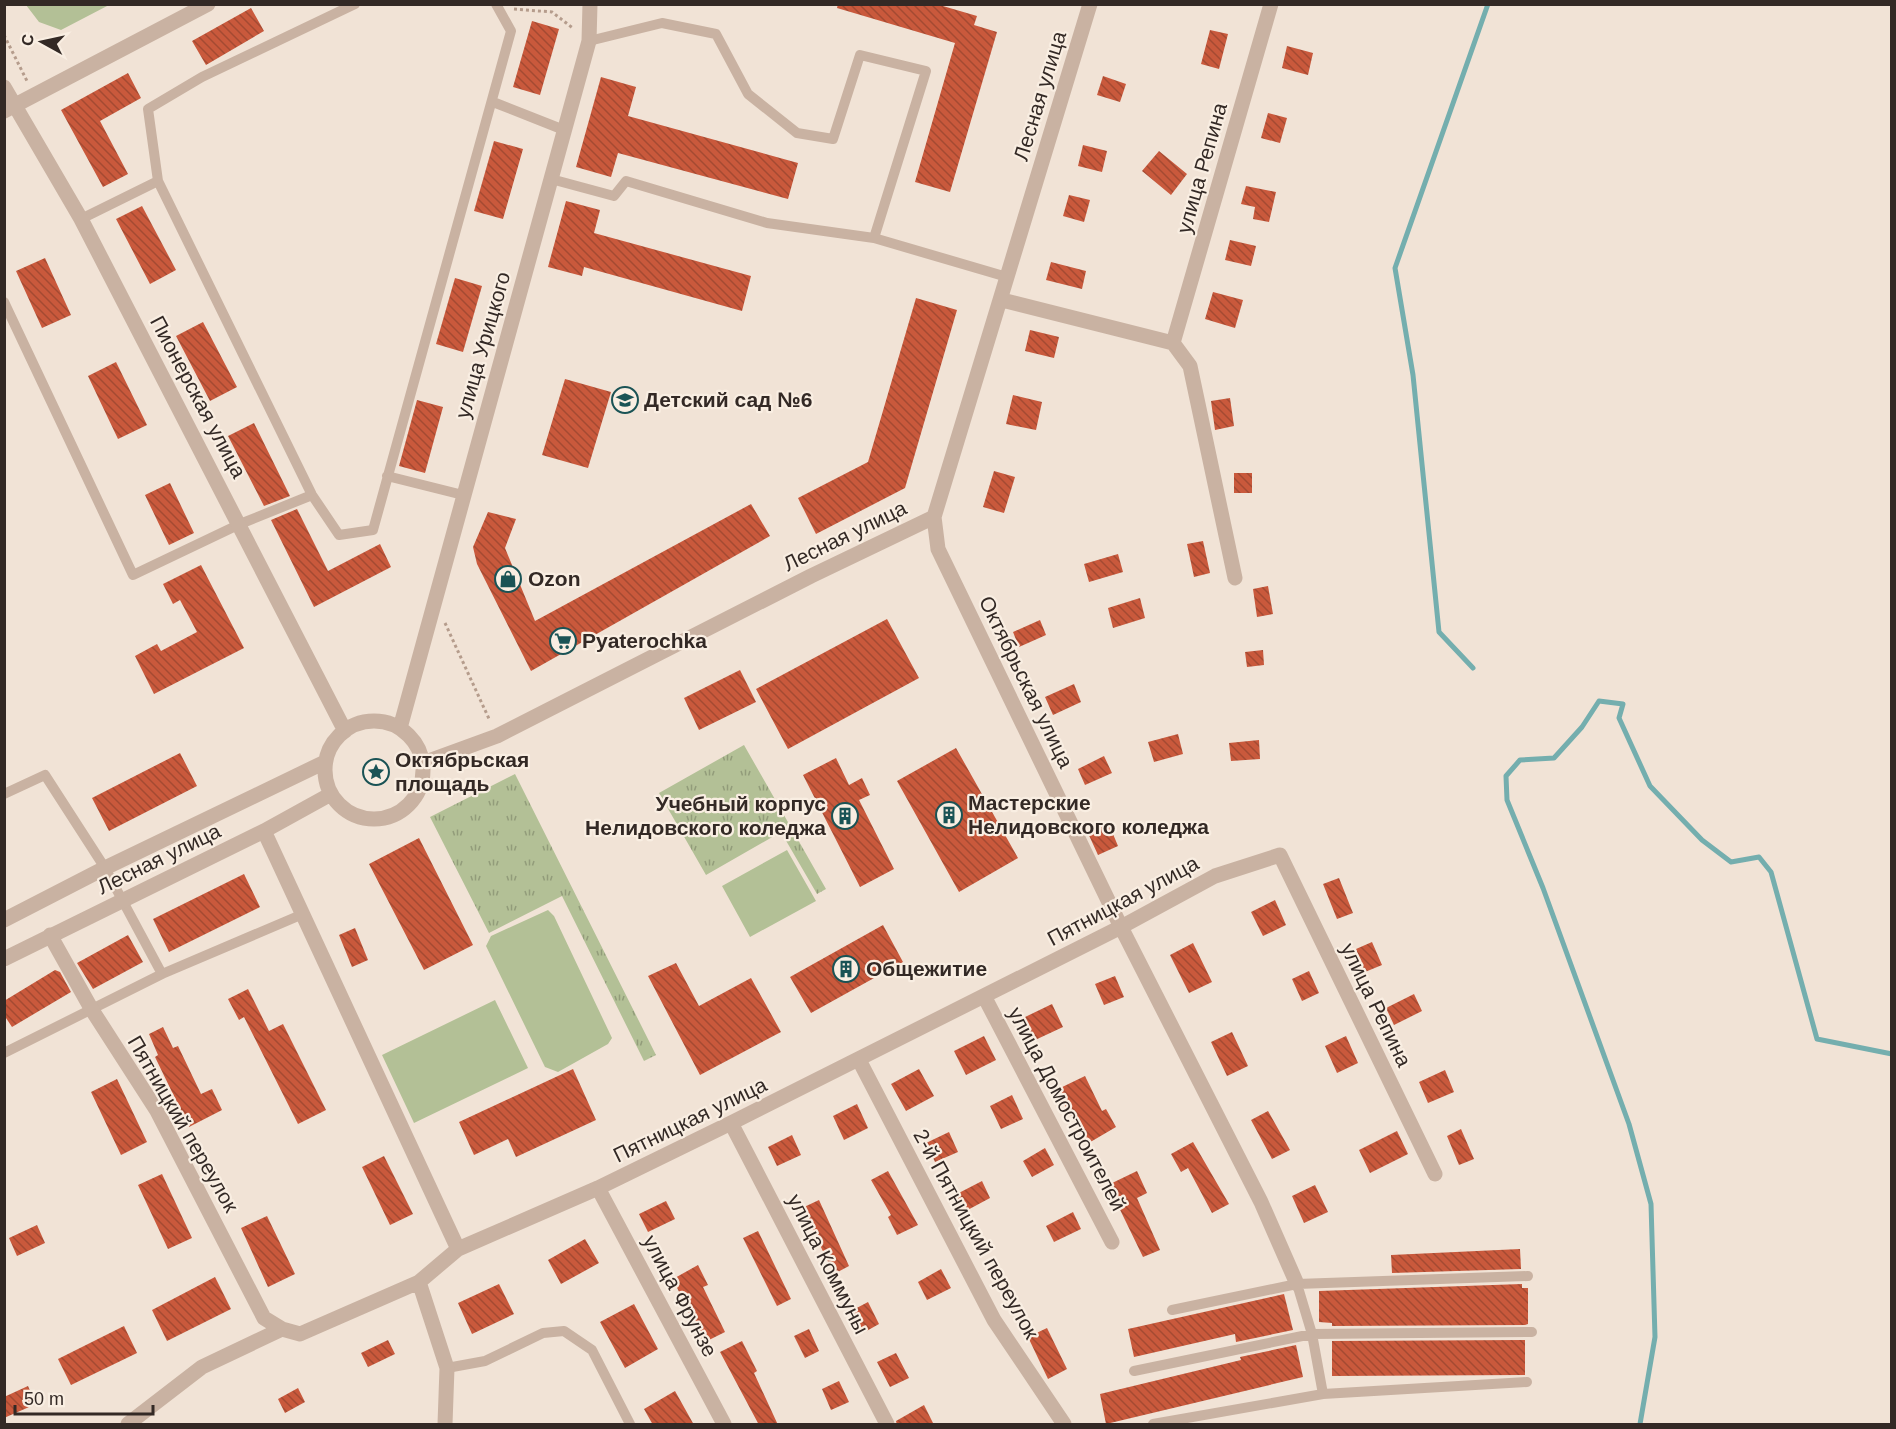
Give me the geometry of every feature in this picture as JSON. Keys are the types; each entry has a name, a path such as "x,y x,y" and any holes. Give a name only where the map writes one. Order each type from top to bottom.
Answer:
{"street":[{"path":"10,109 208,4"},
{"name":"улица Урицкого","path":"400,728 589,42 590,4"},
{"name":"Лесная улица","path":"423,764 497,736 934,517 1002,300 1090,4"},
{"name":"улица Репина","path":"1173,343 1271,4"},
{"name":"Пионерская улица","path":"4,87 10,109 81,219 345,731"},
{"path":"1002,300 1173,343 1190,366 1235,578"},
{"name":"Октябрьская улица","path":"934,517 938,549 1121,927 1261,1202 1297,1284"},
{"path":"369,721 385,722 400,728 412,738 420,752 423,764 422,785 414,800 402,811 387,818 371,820 355,816 341,807 331,794 325,778 325,762 330,747 345,731 369,721"},
{"name":"Лесная улица","path":"4,920 105,868 325,762"},
{"name":"Лесная улица","path":"4,959 264,831 331,794"},
{"path":"264,831 458,1249"},
{"name":"улица Репина","path":"1280,855 1435,1174"},
{"name":"Пятницкая улица","path":"128,1425 202,1367 282,1329 300,1334 419,1282 458,1249 598,1188 859,1060 1121,927 1215,876 1280,855"},
{"name":"Пятницкий переулок","path":"50,935 92,1010 157,1111 264,1318 282,1329"},
{"name":"улица Домостроителей","path":"984,996 1112,1242"},
{"name":"2-й Пятницкий переулок","path":"859,1060 994,1320 1064,1425"},
{"name":"улица Коммуны","path":"731,1123 887,1425"},
{"name":"улица Фрунзе","path":"598,1188 724,1425"},
{"path":"419,1282 447,1368 445,1425"}],"lane":[{"path":"355,4 202,77 148,109 158,181 312,495 339,535 373,530 511,31 498,6"},
{"path":"589,42 662,23 716,34 748,94 797,133 833,139 860,55 926,71 874,238"},
{"path":"493,102 564,130"},
{"path":"551,179 614,196 626,181 767,223 874,238 1007,277"},
{"path":"81,219 158,181"},
{"path":"4,302 134,575 240,524 312,495"},
{"path":"387,476 463,495"},
{"path":"4,794 45,775 105,868 162,974"},
{"path":"4,1053 162,974 303,914"},
{"path":"1172,1310 1297,1284 1528,1276"},
{"path":"1297,1284 1312,1334 1323,1394"},
{"path":"447,1368 485,1361 543,1333 564,1331 592,1350 630,1425"},
{"path":"1134,1371 1312,1334 1532,1332"},
{"path":"1153,1425 1323,1394 1527,1382"}],"path":[{"path":"498,6 552,12 589,42"},
{"path":"4,35 35,96"},
{"path":"434,598 497,736"}],"green space":[{"path":"26,5 109,5 61,30 39,22"},
{"path":"744,745 826,889 817,894 781,832 706,875 659,793"},
{"path":"515,774 656,1055 644,1061 562,896 489,933 430,817"},
{"path":"787,850 816,901 750,937 722,886"},
{"path":"548,910 554,916 612,1038 608,1044 558,1072 545,1067 486,946 491,936"},
{"path":"495,1000 528,1068 414,1123 382,1055"}],"building":[{"path":"838,4 936,4 977,16 974,25 997,32 950,192 915,182 955,43 837,8"},
{"path":"251,8 264,31 206,65 192,41"},
{"path":"532,21 559,29 540,95 513,87"},
{"path":"1210,30 1228,34 1219,69 1201,64"},
{"path":"1287,46 1313,53 1308,75 1282,68"},
{"path":"128,73 141,98 100,121 128,174 103,187 61,110"},
{"path":"1103,76 1126,84 1120,102 1097,95"},
{"path":"601,77 636,87 628,116 798,163 788,199 618,153 611,177 576,167"},
{"path":"1268,113 1287,118 1280,143 1261,138"},
{"path":"494,141 523,149 503,219 474,211"},
{"path":"1083,145 1107,151 1102,172 1078,166"},
{"path":"1159,151 1187,174 1171,195 1142,171"},
{"path":"1246,186 1276,192 1269,222 1253,219 1255,207 1241,204"},
{"path":"1069,195 1090,200 1084,222 1063,216"},
{"path":"566,201 600,210 594,233 751,276 742,311 584,267 582,276 548,267"},
{"path":"142,206 176,270 150,284 116,219"},
{"path":"1230,240 1256,246 1251,266 1225,260"},
{"path":"45,258 71,315 42,328 16,271"},
{"path":"1051,262 1086,271 1082,289 1046,280"},
{"path":"455,278 482,286 463,352 436,344"},
{"path":"1213,292 1243,300 1235,328 1205,319"},
{"path":"916,298 957,310 905,488 816,534 798,498 868,462"},
{"path":"203,322 237,387 210,401 176,336"},
{"path":"1030,330 1059,337 1054,358 1025,351"},
{"path":"116,362 147,425 118,439 88,376"},
{"path":"565,379 611,392 588,468 542,455"},
{"path":"1013,395 1042,402 1036,430 1006,424"},
{"path":"1230,398 1234,426 1215,430 1211,401"},
{"path":"417,400 443,407 425,473 399,466"},
{"path":"254,423 290,496 264,506 228,436"},
{"path":"994,471 1015,477 1004,513 983,507"},
{"path":"1234,473 1252,473 1252,493 1234,493"},
{"path":"170,483 194,533 169,545 145,495"},
{"path":"751,504 770,536 531,671 477,564 473,547 488,512 516,519 505,548 535,621"},
{"path":"297,509 328,571 380,544 391,567 314,607 271,520"},
{"path":"1203,541 1210,573 1194,577 1187,544"},
{"path":"1118,554 1123,572 1089,582 1084,564"},
{"path":"201,565 244,648 154,694 135,656 157,644 161,651 197,632 180,600 173,604 163,584"},
{"path":"1268,586 1273,614 1257,617 1253,589"},
{"path":"1140,598 1145,618 1113,628 1108,608"},
{"path":"887,619 919,678 788,749 756,689"},
{"path":"1040,620 1046,635 1019,647 1013,632"},
{"path":"1263,650 1264,665 1247,667 1245,652"},
{"path":"740,670 756,702 699,730 684,698"},
{"path":"1074,684 1081,702 1053,715 1045,697"},
{"path":"1178,734 1183,754 1154,762 1148,742"},
{"path":"1259,740 1260,759 1231,761 1229,743"},
{"name":"Мастерские Нелидовского коледжа","path":"956,748 1018,858 959,892 897,781"},
{"path":"180,753 197,786 109,831 92,798"},
{"path":"1104,756 1112,773 1085,785 1078,769"},
{"name":"Учебный корпус Нелидовского коледжа","path":"836,758 849,785 862,778 870,795 859,800 894,869 860,887 803,775"},
{"path":"1108,822 1118,846 1098,855 1087,831"},
{"path":"419,838 473,945 424,970 369,864"},
{"path":"244,874 260,907 169,952 153,919"},
{"path":"1339,878 1353,913 1337,919 1323,884"},
{"path":"1275,900 1286,925 1263,936 1251,912"},
{"name":"Общежитие","path":"883,925 903,962 811,1013 790,977"},
{"path":"355,928 368,960 352,967 339,935"},
{"path":"128,935 143,962 93,989 77,963"},
{"path":"1372,942 1382,965 1365,972 1356,949"},
{"path":"1193,943 1212,982 1189,993 1170,955"},
{"path":"676,963 699,1006 751,978 781,1032 700,1075 648,976"},
{"path":"55,970 60,972 71,992 12,1027 4,1015 4,1001"},
{"path":"1309,971 1319,993 1302,1001 1292,979"},
{"path":"1115,976 1124,997 1104,1005 1095,984"},
{"path":"248,989 269,1031 283,1024 326,1110 298,1124 244,1017 239,1020 228,999"},
{"path":"1414,994 1422,1011 1394,1025 1386,1008"},
{"path":"1052,1004 1063,1027 1033,1041 1023,1018"},
{"path":"163,1027 173,1048 178,1046 201,1094 212,1089 222,1110 189,1127 155,1057 158,1055 149,1034"},
{"path":"1232,1032 1248,1066 1227,1076 1211,1042"},
{"path":"984,1036 996,1060 966,1075 954,1051"},
{"path":"1346,1036 1358,1063 1337,1073 1325,1046"},
{"path":"573,1069 596,1120 516,1157 508,1139 474,1155 459,1122"},
{"path":"919,1069 934,1096 906,1111 891,1084"},
{"path":"1445,1070 1454,1092 1428,1103 1419,1082"},
{"path":"1085,1076 1102,1111 1106,1109 1116,1127 1087,1144 1056,1090"},
{"path":"117,1079 147,1142 121,1155 91,1092"},
{"path":"1012,1095 1023,1119 1001,1129 990,1106"},
{"path":"857,1104 868,1128 844,1140 833,1116"},
{"path":"1268,1111 1290,1150 1272,1159 1251,1120"},
{"path":"1461,1129 1474,1159 1459,1165 1447,1136"},
{"path":"1397,1131 1408,1154 1370,1173 1359,1150"},
{"path":"949,1132 958,1152 935,1162 926,1143"},
{"path":"792,1135 801,1155 777,1166 768,1147"},
{"path":"1193,1142 1229,1204 1212,1213 1188,1168 1181,1172 1171,1154"},
{"path":"1045,1148 1054,1165 1032,1177 1023,1161"},
{"path":"384,1156 413,1214 390,1225 362,1167"},
{"path":"888,1171 918,1225 897,1235 888,1217 891,1215 871,1180"},
{"path":"1137,1171 1147,1193 1137,1198 1160,1250 1143,1257 1108,1185"},
{"path":"162,1174 192,1238 168,1249 138,1185"},
{"path":"982,1181 990,1198 962,1213 953,1196"},
{"path":"1315,1185 1328,1212 1304,1223 1292,1196"},
{"path":"819,1200 849,1266 834,1274 802,1208"},
{"path":"666,1201 675,1219 648,1232 639,1214"},
{"path":"1073,1212 1081,1229 1054,1242 1046,1226"},
{"path":"267,1216 295,1274 268,1287 241,1228"},
{"path":"37,1225 45,1243 17,1256 9,1238"},
{"path":"758,1231 791,1299 777,1306 743,1238"},
{"path":"585,1239 599,1263 561,1284 548,1260"},
{"path":"1520,1249 1521,1269 1392,1273 1391,1255"},
{"path":"698,1265 708,1285 703,1287 725,1332 703,1343 673,1279"},
{"path":"941,1269 951,1288 927,1300 918,1282"},
{"path":"215,1277 231,1309 167,1341 152,1310"},
{"path":"499,1284 514,1314 472,1334 458,1303"},
{"path":"1522,1284 1522,1288 1528,1288 1528,1324 1525,1325 1332,1326 1332,1323 1319,1322 1319,1291"},
{"path":"1284,1294 1293,1330 1236,1342 1235,1334 1134,1357 1128,1329"},
{"path":"868,1302 879,1324 863,1333 851,1311"},
{"path":"634,1304 658,1349 625,1368 600,1322"},
{"path":"124,1326 137,1353 71,1385 58,1359"},
{"path":"1047,1328 1067,1369 1048,1379 1028,1337"},
{"path":"809,1329 819,1351 805,1358 794,1336"},
{"path":"388,1340 395,1354 368,1367 361,1353"},
{"path":"1525,1340 1525,1375 1332,1376 1332,1341"},
{"path":"742,1341 757,1371 754,1373 778,1425 759,1425 720,1352"},
{"path":"1296,1345 1303,1377 1106,1424 1100,1394 1241,1360 1240,1357"},
{"path":"896,1353 909,1378 890,1387 877,1362"},
{"path":"839,1381 849,1402 831,1410 822,1389"},
{"path":"28,1386 36,1404 4,1418 4,1397"},
{"path":"298,1388 305,1402 285,1413 278,1399"},
{"path":"675,1391 694,1425 653,1425 644,1409"},
{"path":"924,1405 934,1425 897,1425 896,1421"}],"waterway":[{"path":"1473,668 1439,632 1413,375 1395,268 1488,4"},
{"path":"1640,1424 1655,1337 1651,1204 1629,1124 1543,888 1507,800 1506,776 1520,760 1554,758 1582,727 1599,701 1623,704 1619,718 1650,786 1702,840 1731,862 1759,857 1771,872 1817,1039 1892,1054"}],"place":[{"name":"Детский сад №6","path":"625,400"},
{"name":"Ozon","path":"508,579"},
{"name":"Pyaterochka","path":"563,641"},
{"name":"Октябрьская площадь","path":"376,772"},
{"name":"Мастерские Нелидовского коледжа","path":"949,815"},
{"name":"Учебный корпус Нелидовского коледжа","path":"845,816"},
{"name":"Общежитие","path":"846,969"}]}
